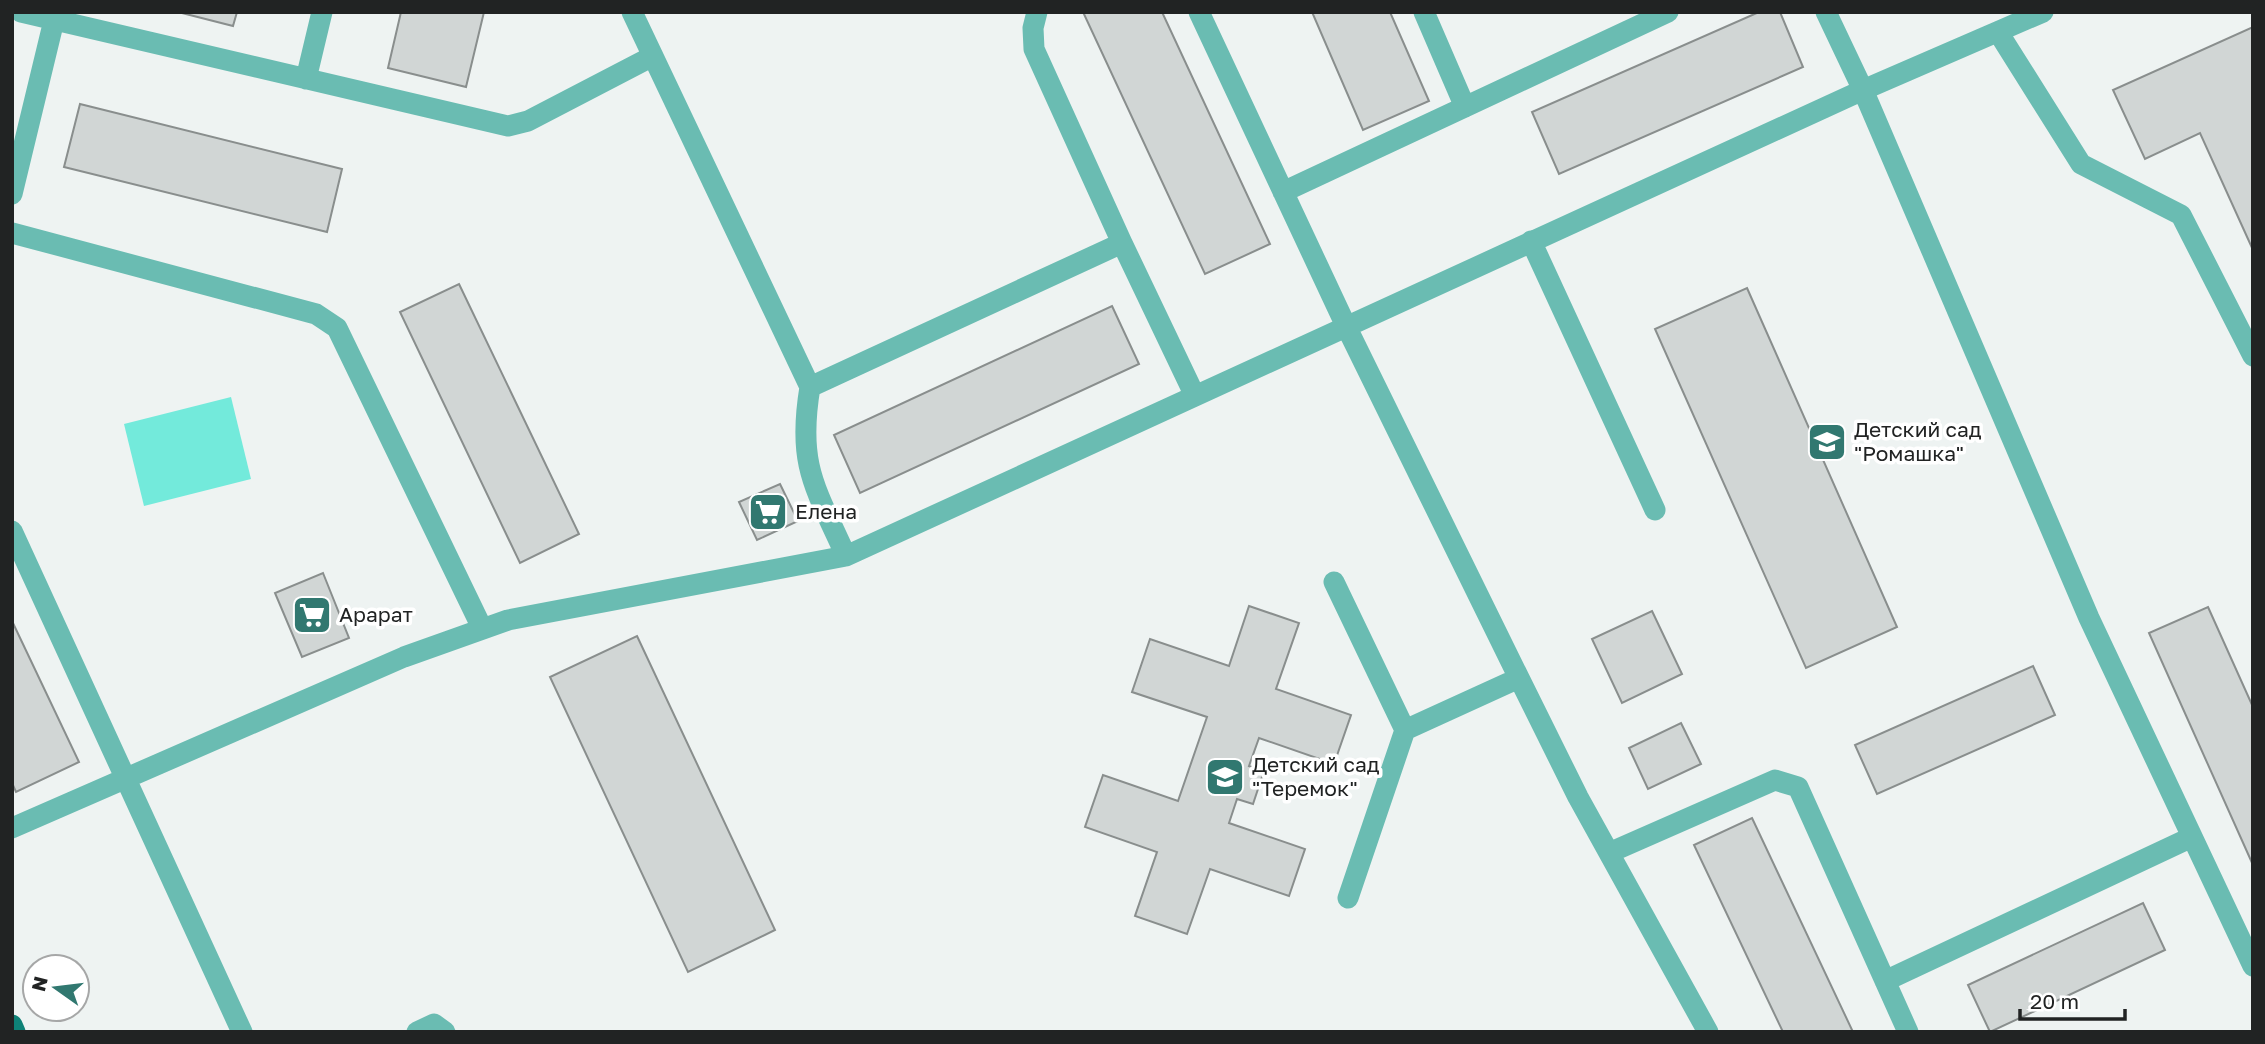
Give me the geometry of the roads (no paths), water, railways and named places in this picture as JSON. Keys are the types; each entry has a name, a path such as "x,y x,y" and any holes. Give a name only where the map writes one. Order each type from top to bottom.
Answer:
{"main road":[{"path":"12,1025 15,1032"}],"lane":[{"path":"21,12 55,16 508,126 528,121 653,55"},
{"path":"306,79 322,12"},
{"path":"632,12 810,387 804,421 807,467 846,556"},
{"path":"1037,12 1033,28 1034,48 1195,396"},
{"path":"1199,12 1346,326 1578,797 1611,852 1708,1032"},
{"path":"1423,12 1465,107"},
{"path":"1283,192 1668,12"},
{"path":"1826,12 1863,90 2089,618 2253,967"},
{"path":"12,828 404,657 482,628 508,620 846,556 1863,90 2043,12"},
{"path":"12,194 55,16"},
{"path":"1997,32 2081,164 2181,215 2253,356"},
{"path":"12,233 316,314 337,328 482,628"},
{"path":"1531,242 1655,510"},
{"path":"810,387 1122,243"},
{"path":"12,531 242,1032"},
{"path":"1334,582 1405,730 1348,898"},
{"path":"1405,730 1519,678"},
{"path":"1611,852 1775,780 1798,787 1908,1032"},
{"path":"1885,981 2192,837"},
{"path":"417,1032 434,1024 445,1032"}],"place":[{"name":"Детский сад \"Ромашка\"","path":"1827,442"},
{"name":"Елена","path":"768,512"},
{"name":"Арарат","path":"312,615"},
{"name":"Детский сад \"Теремок\"","path":"1225,777"}]}
